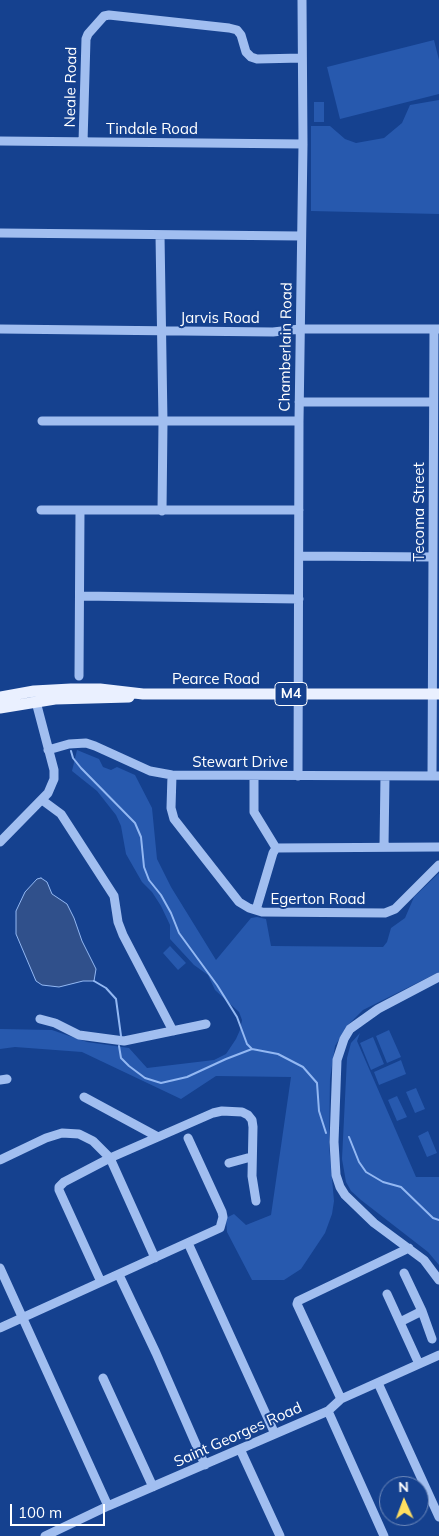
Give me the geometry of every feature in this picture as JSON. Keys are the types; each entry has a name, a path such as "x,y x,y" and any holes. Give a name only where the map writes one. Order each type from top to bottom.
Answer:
{"main road":[{"name":"Pearce Road","path":"2,702 35,696 55,699 121,698 143,694 435,694"}],"street":[{"name":"Chamberlain Road","path":"298,776 299,402 303,144 302,0"},
{"name":"Neale Road","path":"84,142 86,40 88,34 104,16 229,28 237,30 241,35 246,52 251,57 302,58"},
{"name":"Tindale Road","path":"0,141 303,144"},
{"path":"0,233 301,236"},
{"path":"160,235 163,422 162,511"},
{"name":"Jarvis Road","path":"0,329 272,332 300,329 436,330"},
{"name":"Tecoma Street","path":"435,776 433,402 436,330"},
{"path":"299,402 433,402"},
{"path":"42,422 299,421"},
{"path":"41,510 299,510"},
{"path":"80,511 80,676"},
{"path":"299,556 433,557"},
{"path":"80,596 299,599"},
{"path":"0,842 43,799 51,789 54,779 54,770 35,696"},
{"name":"Stewart Drive","path":"48,750 69,744 86,743 150,771 172,775 435,776"},
{"name":"Egerton Road","path":"172,775 171,808 174,818 239,902 256,910 273,913 385,913 395,909 439,865"},
{"path":"254,776 254,812 276,848"},
{"path":"384,847 385,776"},
{"path":"43,799 61,814 114,896 118,922 123,935 174,1031"},
{"path":"276,848 439,847"},
{"path":"256,910 276,848"},
{"path":"439,977 378,1010 350,1029 340,1049 335,1073 334,1165 340,1187 345,1195 361,1212 424,1260 439,1280"},
{"path":"40,1020 55,1022 79,1035 124,1041 206,1024"},
{"path":"84,1097 158,1137"},
{"path":"101,1282 59,1190 64,1182 110,1158 213,1113 222,1111 242,1112 252,1120 252,1188 256,1201"},
{"path":"0,1160 46,1138 68,1132 88,1139 100,1147 110,1158 154,1258"},
{"path":"0,1328 220,1228 223,1217 222,1212 188,1138"},
{"path":"229,1163 251,1158"},
{"path":"188,1243 275,1434"},
{"path":"341,1399 297,1304 300,1298 409,1248"},
{"path":"0,1268 108,1506"},
{"path":"404,1273 422,1311 432,1339"},
{"path":"119,1275 156,1352 205,1465"},
{"path":"388,1294 419,1364"},
{"path":"400,1322 422,1311"},
{"name":"Saint Georges Road","path":"45,1536 108,1506 328,1411 341,1399 439,1355"},
{"path":"102,1378 152,1487"},
{"path":"378,1383 439,1517"},
{"path":"328,1411 384,1536"},
{"path":"240,1449 280,1536"}],"shaded area":[{"path":"434,40 439,60 439,94 340,119 327,67"},
{"path":"439,100 439,214 311,211 311,126 330,126 345,139 356,143 384,138 402,123 410,105"},
{"path":"314,102 324,102 324,122 314,122"},
{"path":"77,750 99,759 103,767 111,770 117,767 135,775 152,808 157,859 171,887 216,960 251,918 257,917 266,919 271,946 383,947 387,942 391,928 405,918 414,897 439,873 439,972 363,1010 347,1026 335,1046 330,1079 329,1145 334,1201 332,1214 325,1233 301,1269 284,1280 252,1280 227,1232 226,1218 234,1214 246,1225 271,1215 291,1077 216,1076 181,1099 82,1052 15,1047 0,1049 0,1029 52,1030 87,1042 129,1048 147,1068 214,1060 226,1054 240,1030 242,1020 239,1012 215,990 208,975 194,965 170,939 170,925 161,906 152,892 142,882 126,854 121,826 116,815 97,791 72,771"},
{"path":"41,878 47,882 52,894 67,904 96,969 94,981 83,981 59,987 42,985 36,981 16,934 16,911 25,892 37,879"},
{"path":"170,946 186,963 178,970 163,953"},
{"path":"389,1030 401,1057 387,1063 376,1036"},
{"path":"360,1033 357,1041 416,1177 439,1177 439,1265 428,1252 361,1200 351,1191 346,1182 342,1159 347,1058 351,1043"},
{"path":"373,1037 384,1064 371,1070 360,1043"},
{"path":"401,1060 406,1074 379,1085 374,1072"},
{"path":"416,1088 425,1109 415,1113 406,1092"},
{"path":"397,1096 407,1117 397,1121 388,1100"},
{"path":"428,1131 437,1153 427,1157 418,1136"}],"waterway":[{"path":"71,751 73,758 81,768 135,823 141,837 144,867 149,880 161,895 179,933 217,985 237,1017 247,1044 252,1049"},
{"path":"94,981 106,988 116,999 121,1036"},
{"path":"119,1046 121,1058 129,1066 145,1078 161,1083 187,1077 252,1049 278,1054 303,1067 317,1083 319,1111 326,1133"},
{"path":"349,1137 359,1162 366,1172 383,1182 401,1187 433,1218 439,1220"}]}
